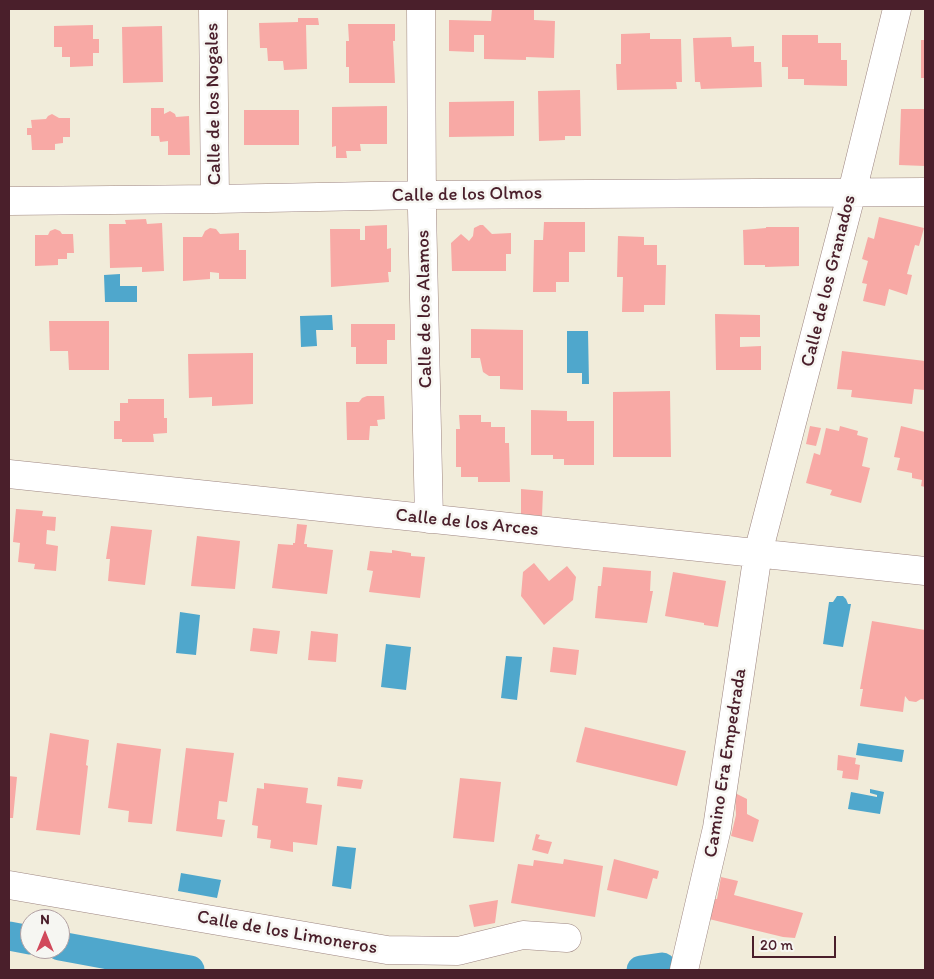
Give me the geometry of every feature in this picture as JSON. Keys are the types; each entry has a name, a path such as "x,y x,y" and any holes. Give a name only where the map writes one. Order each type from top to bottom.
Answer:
{"street":[{"name":"Calle de los Nogales","path":"213,9 215,199"},
{"name":"Calle de los Alamos","path":"421,9 422,195 429,520"},
{"name":"Calle de los Granados","path":"758,553 852,192 897,9"},
{"name":"Calle de los Olmos","path":"9,201 422,195 925,192"},
{"name":"Calle de los Arces","path":"9,474 429,520 925,571"},
{"name":"Camino Era Empedrada","path":"684,970 717,828 758,553"},
{"name":"Calle de los Limoneros","path":"9,885 387,950 458,951 524,934 567,938"}],"water":[{"path":"120,274 120,286 137,286 137,302 105,302 104,275"},
{"path":"332,315 333,330 316,330 317,346 301,347 300,316"},
{"path":"567,331 588,331 589,384 582,384 582,373 567,373"},
{"path":"837,596 843,596 848,604 851,604 843,647 823,644 829,602 833,602"},
{"path":"180,612 200,615 196,655 176,653"},
{"path":"386,644 411,647 406,690 381,687"},
{"path":"506,656 522,657 517,700 501,698"},
{"path":"858,743 904,750 902,762 856,755"},
{"path":"870,789 884,792 880,814 848,809 851,792 877,797 877,795 870,793"},
{"path":"337,846 356,848 351,889 332,886"},
{"path":"181,873 221,880 217,898 178,891"}],"building":[{"path":"492,9 534,10 534,20 555,21 554,58 526,57 526,60 484,59 484,35 474,35 474,52 449,51 449,20 491,21"},
{"path":"298,18 318,18 319,25 306,25 307,69 284,70 283,61 268,61 267,48 260,48 259,23 298,22"},
{"path":"348,24 395,24 395,41 393,41 395,83 349,83 349,67 346,67 346,41 349,41"},
{"path":"93,25 93,39 99,39 99,53 93,53 93,66 70,67 70,57 62,57 62,47 54,47 54,26"},
{"path":"162,26 163,82 123,83 122,27"},
{"path":"650,33 650,39 681,39 682,82 676,82 677,89 617,90 616,64 621,64 621,34"},
{"path":"782,35 818,35 818,43 841,43 841,60 847,60 847,86 804,85 804,79 788,79 788,67 782,67"},
{"path":"731,37 732,47 754,46 754,62 761,62 762,87 701,89 700,82 695,82 693,38"},
{"path":"921,40 925,40 925,78 921,78"},
{"path":"580,90 581,136 565,136 565,140 539,141 538,91"},
{"path":"514,101 514,136 449,137 449,102"},
{"path":"387,106 387,144 360,144 361,151 346,151 347,158 336,158 336,146 332,147 332,107"},
{"path":"151,108 164,108 164,114 170,111 176,117 189,116 190,155 168,155 168,141 160,142 159,136 151,136"},
{"path":"901,109 925,109 925,166 899,165"},
{"path":"244,110 299,110 299,145 244,145"},
{"path":"52,114 59,118 70,118 70,137 63,137 63,143 55,144 55,150 32,150 31,135 27,135 27,128 32,128 31,120 46,119"},
{"path":"879,217 924,228 919,246 915,245 907,274 912,275 907,295 889,289 885,306 863,301 867,284 862,283 868,261 862,259 868,237 874,239"},
{"path":"146,219 147,224 162,223 164,271 142,272 142,267 110,268 109,224 126,224 125,220"},
{"path":"544,222 585,222 585,252 569,252 569,282 556,282 556,292 533,292 534,240 543,240"},
{"path":"387,225 387,249 391,248 391,272 388,272 389,282 331,287 330,229 360,229 360,240 365,240 365,226"},
{"path":"483,225 492,234 511,233 511,254 506,254 506,271 452,271 451,243 461,234 469,241 473,236 474,228"},
{"path":"766,227 799,227 799,266 765,267 765,265 744,265 743,230"},
{"path":"210,228 216,229 220,234 239,233 239,250 246,250 246,279 219,279 219,273 210,272 210,279 183,281 183,237 202,237 205,231"},
{"path":"55,229 62,234 73,234 74,253 67,253 67,259 58,259 58,265 35,266 35,235 48,235 50,231"},
{"path":"618,236 644,237 644,245 657,245 657,265 666,265 665,305 644,305 644,312 622,312 623,277 617,277"},
{"path":"715,314 760,315 760,337 740,337 740,347 761,346 761,370 716,370"},
{"path":"49,321 109,321 109,370 69,370 68,351 50,351"},
{"path":"351,324 395,324 395,340 387,340 387,364 356,364 356,347 351,347"},
{"path":"471,329 523,330 523,390 500,389 500,376 489,376 483,372 480,358 471,358"},
{"path":"842,351 925,361 925,390 914,389 912,404 851,397 852,390 837,389"},
{"path":"253,353 253,404 212,406 212,397 189,398 188,354"},
{"path":"670,391 671,457 613,457 613,392"},
{"path":"367,396 384,396 385,419 377,420 378,426 370,426 369,440 347,440 346,402 359,402"},
{"path":"128,399 164,399 164,418 167,418 167,433 153,434 154,442 122,442 122,439 114,439 114,421 120,421 120,403 128,403"},
{"path":"531,410 567,411 567,421 594,421 594,465 564,465 564,459 553,459 553,455 531,455"},
{"path":"459,415 481,415 481,422 491,422 491,427 505,427 505,443 509,443 510,482 478,482 478,477 461,477 461,467 456,467 456,429 460,429"},
{"path":"810,426 821,428 816,446 806,444"},
{"path":"840,426 858,431 857,435 868,438 862,466 870,468 861,503 830,495 832,490 806,483 814,453 820,455 826,428 839,431"},
{"path":"901,426 925,432 925,487 921,486 922,480 912,478 912,473 897,470 900,458 894,457"},
{"path":"521,489 543,491 542,516 521,514"},
{"path":"16,509 43,511 42,516 56,517 55,531 47,530 46,544 58,546 56,571 34,569 35,564 18,562 20,543 13,542"},
{"path":"297,524 307,525 304,544 307,544 307,547 333,550 327,594 272,588 278,544 293,545 295,543"},
{"path":"111,526 152,530 145,585 108,581 110,559 106,559"},
{"path":"197,536 240,541 235,589 191,586"},
{"path":"392,550 411,553 411,556 425,557 420,598 369,592 373,571 367,570 370,551 392,553"},
{"path":"534,563 549,581 567,566 576,577 573,600 544,625 521,596 523,572"},
{"path":"603,567 651,571 650,591 653,591 647,623 595,618 598,586 601,586"},
{"path":"673,572 726,581 718,627 665,616"},
{"path":"872,621 925,630 925,700 909,701 905,696 903,712 860,706 863,689 860,689"},
{"path":"253,628 280,631 277,654 250,651"},
{"path":"311,631 338,634 336,662 308,660"},
{"path":"553,647 579,650 576,675 550,672"},
{"path":"585,727 686,751 677,786 576,762"},
{"path":"50,733 89,740 80,835 36,830"},
{"path":"117,743 161,749 152,824 128,822 129,811 108,808"},
{"path":"186,748 234,753 227,802 219,801 217,819 225,820 222,837 176,831"},
{"path":"838,755 856,758 855,764 860,765 858,780 842,778 843,771 837,770"},
{"path":"9,776 17,777 13,818 9,818"},
{"path":"338,777 363,780 361,789 337,786"},
{"path":"460,778 501,782 494,842 453,838"},
{"path":"264,783 308,788 306,803 322,805 317,845 293,842 293,852 270,848 271,840 257,838 258,826 252,825 257,788 264,789"},
{"path":"735,793 747,799 747,814 759,820 753,842 731,836 736,815"},
{"path":"536,834 540,835 538,839 552,842 548,854 532,850"},
{"path":"564,859 603,866 595,917 511,903 518,864 533,866 534,860 563,864"},
{"path":"614,859 659,871 657,879 653,878 647,899 607,890"},
{"path":"721,877 738,881 734,895 803,913 795,938 783,937 709,919 715,899 717,899"},
{"path":"498,900 495,923 474,927 469,905"}],"waterway":[{"path":"9,936 20,938"},
{"path":"70,948 190,970"},
{"path":"641,970 662,967"}]}
